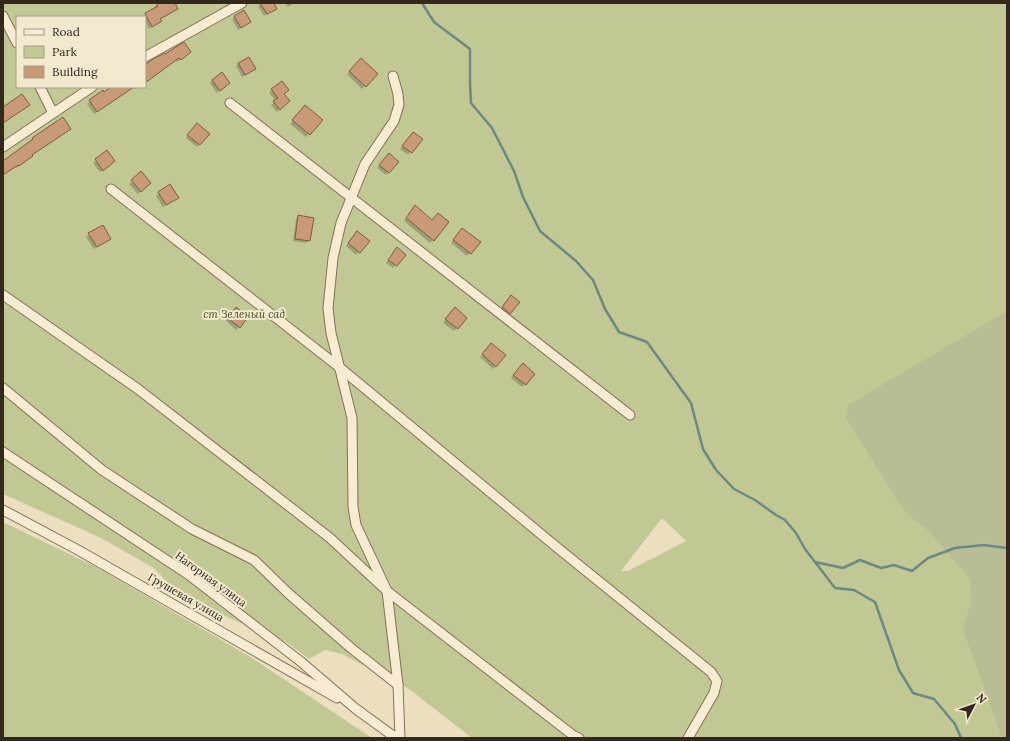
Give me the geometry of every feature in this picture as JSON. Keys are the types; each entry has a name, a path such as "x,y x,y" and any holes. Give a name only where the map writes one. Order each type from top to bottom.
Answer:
{"street":[{"path":"146,56 242,3"},
{"path":"3,16 16,41"},
{"path":"393,76 398,94 399,106 394,121 365,164 341,223 333,258 328,308 331,333 352,418 353,507 356,525 387,591 398,685 400,738"},
{"path":"40,88 53,113"},
{"path":"3,147 90,88"},
{"path":"230,103 630,415"},
{"path":"111,188 339,367 559,549 711,672 717,681 714,693 688,738"},
{"path":"3,295 138,389 330,538 387,591 574,736 579,738"},
{"path":"3,388 102,470 192,529 254,560 288,593 351,648 398,685"},
{"name":"Нагорная улица","path":"3,452 189,575 300,661 356,709 396,738"},
{"name":"Грушевая улица","path":"3,510 78,550 356,709"}],"green space":[{"name":"ст Зеленый сад","path":"3,3 1007,3 1007,738 472,738 409,689 342,654 325,650 309,659 285,641 277,639 202,606 168,583 154,568 99,537 3,494","holes":["662,518 686,541 628,571 621,571"]},
{"path":"1007,311 1007,738 1002,738 963,629 971,602 970,579 929,531 906,513 846,418 848,405"},
{"path":"3,522 98,568 252,658 372,738 3,738"}],"building":[{"path":"156,3 175,3 178,9 160,19 162,21 152,27 145,13 158,6"},
{"path":"260,3 274,3 277,9 267,14"},
{"path":"244,10 251,22 241,28 234,16"},
{"path":"184,42 191,52 181,60 179,58 146,82 146,64 153,59 165,54"},
{"path":"249,57 256,69 245,75 238,63"},
{"path":"361,58 378,74 366,87 349,71"},
{"path":"222,72 230,83 220,91 212,80"},
{"path":"282,81 289,90 284,94 290,101 280,110 273,101 278,98 271,89"},
{"path":"109,88 133,88 97,112 89,100 103,90 104,92"},
{"path":"22,94 30,105 3,123 3,107"},
{"path":"305,105 323,120 310,135 292,120"},
{"path":"63,117 71,129 32,155 33,156 19,166 18,165 3,175 3,161 33,139 32,138"},
{"path":"197,123 210,134 200,145 187,135"},
{"path":"413,132 423,139 412,153 402,146"},
{"path":"107,150 115,161 103,171 95,159"},
{"path":"389,153 399,162 389,173 379,165"},
{"path":"141,171 151,183 141,192 131,180"},
{"path":"170,184 179,198 166,205 158,192"},
{"path":"415,205 432,220 438,213 449,222 434,241 406,218"},
{"path":"298,215 314,218 310,241 295,239"},
{"path":"103,225 111,239 97,247 88,233"},
{"path":"462,228 481,242 471,254 453,240"},
{"path":"357,231 370,241 360,253 348,243"},
{"path":"397,247 406,255 397,266 388,260"},
{"path":"511,295 520,302 510,314 502,307"},
{"path":"236,307 248,317 240,328 228,318"},
{"path":"455,307 467,318 458,329 445,319"},
{"path":"491,343 506,355 496,367 482,354"},
{"path":"523,363 535,374 526,385 513,375"}],"waterway":[{"path":"422,3 434,22 470,49 471,103 492,128 514,171 523,197 540,231 576,261 593,280 605,309 619,332 647,342 691,403 703,449 716,470 734,489 755,500 785,520 835,588 854,590 875,602 899,670 913,693 934,699 955,724 961,738"},
{"path":"815,562 843,568 860,560 881,568 894,565 912,571 928,558 955,548 984,545 1007,548"}]}
